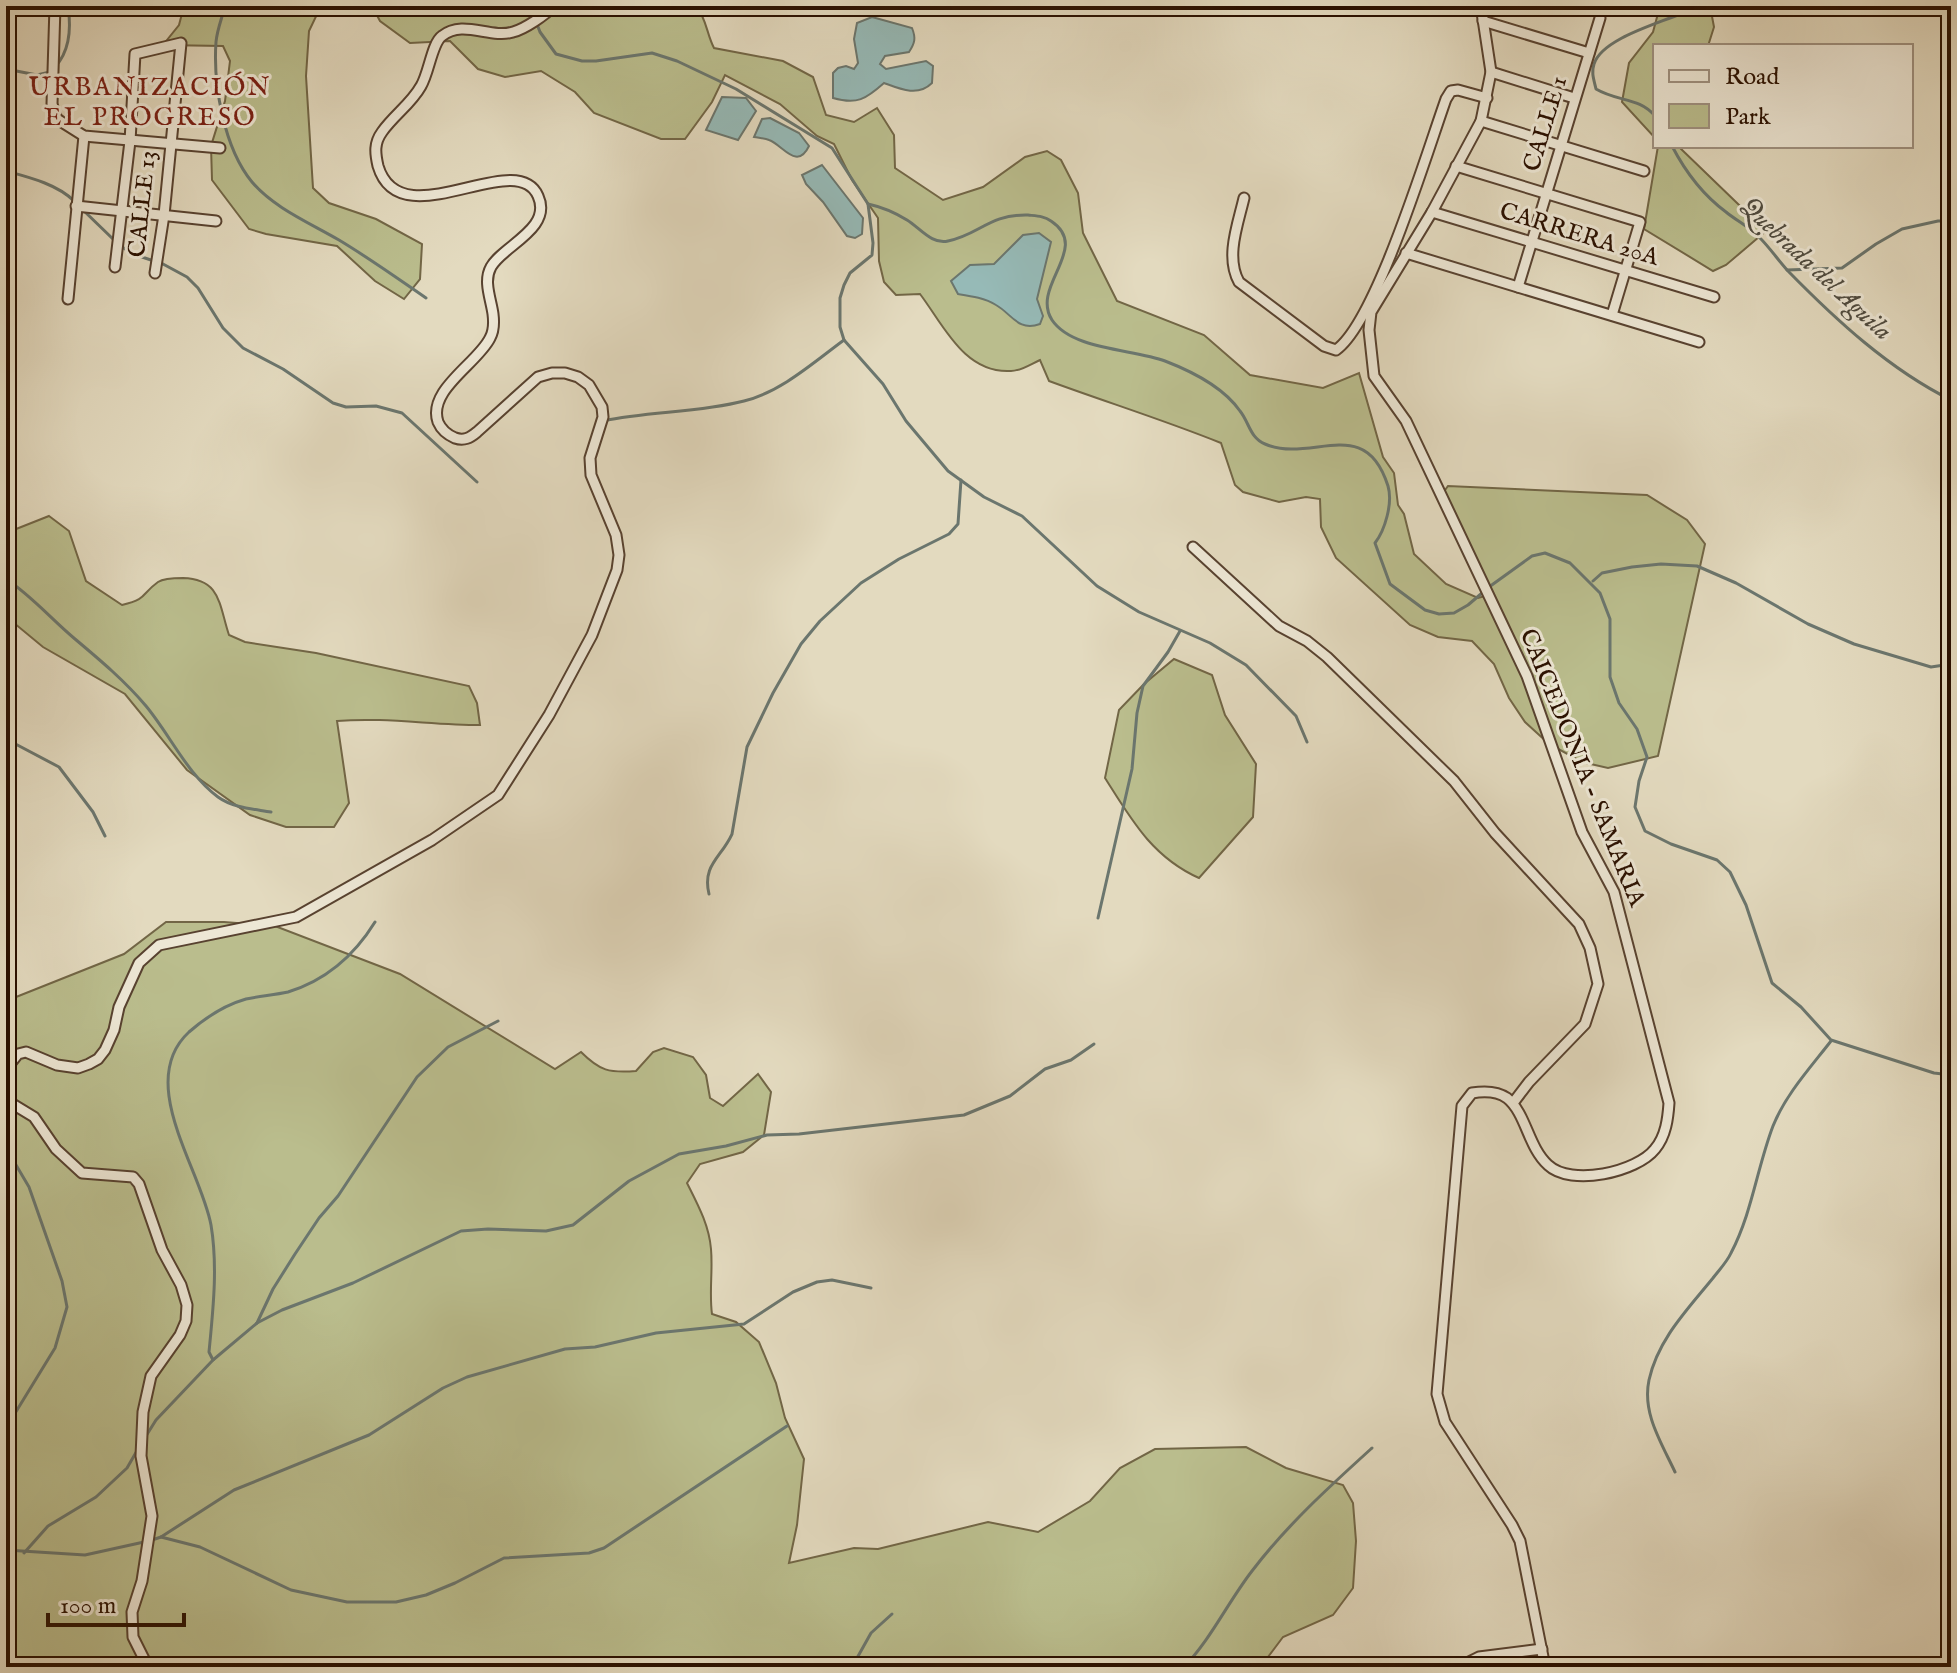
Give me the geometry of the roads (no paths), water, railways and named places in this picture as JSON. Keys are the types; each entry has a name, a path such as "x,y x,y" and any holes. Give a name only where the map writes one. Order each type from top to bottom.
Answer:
{"street":[{"path":"55,6 52,104 57,119 84,136 220,148"},
{"path":"6,1069 18,1054 26,1052 57,1065 78,1068 98,1059 114,1030 119,1007 139,963 159,945 296,917 432,840 498,795 549,715 592,635 617,570 619,555 616,535 591,475 590,458 603,417 596,396 578,377 552,373 538,377 469,438 459,440 448,435 439,425 436,412 450,382 485,347 493,334 487,279 491,265 515,246 539,217 541,205 538,193 518,182 488,182 422,198 390,188 381,175 375,153 377,138 405,109 421,86 442,35 464,29 513,33 554,6"},
{"name":"CAICEDONIA - SAMARIA","path":"1481,6 1491,72 1481,121 1432,212 1371,312 1369,330 1374,376 1406,421 1527,676 1582,832 1614,892 1669,1103 1662,1136 1646,1157 1615,1171 1582,1177 1551,1168 1536,1152 1513,1103"},
{"name":"CALLE 1","path":"1518,287 1600,18"},
{"path":"1483,21 1589,53"},
{"name":"CALLE 13","path":"130,141 135,54 181,43 164,215 155,273"},
{"path":"1491,72 1574,98"},
{"path":"1244,198 1232,254 1234,272 1239,282 1324,346 1336,350 1345,344 1358,323 1392,251 1446,99 1451,91 1458,90 1487,98"},
{"path":"1481,121 1644,171"},
{"path":"68,299 84,136"},
{"path":"115,267 130,141"},
{"path":"1456,166 1640,222 1612,315"},
{"path":"76,206 216,221"},
{"name":"CARRERA 20A","path":"1432,212 1714,297"},
{"path":"1406,253 1699,342"},
{"path":"1193,547 1279,626 1307,641 1327,657 1454,781 1495,833 1579,924 1590,948 1598,984 1585,1024 1513,1103 1503,1095 1485,1091 1472,1093 1462,1106 1437,1394 1445,1422 1520,1541 1545,1667"},
{"path":"6,1100 34,1117 56,1149 82,1173 133,1177 139,1184 162,1250 181,1285 187,1305 186,1321 180,1335 151,1376 143,1412 141,1456 152,1516 142,1581 132,1612 133,1637 148,1667"},
{"path":"1459,1667 1479,1657 1542,1649"}],"water":[{"path":"872,17 912,28 914,35 909,52 885,56 880,64 886,69 926,61 933,66 932,83 915,91 884,83 861,99 849,101 833,98 833,73 846,66 854,69 858,63 854,39 857,23"},
{"path":"722,97 746,98 756,111 738,140 706,130"},
{"path":"770,118 799,133 809,146 804,153 795,156 769,140 754,137 762,119"},
{"path":"822,165 863,218 862,234 855,238 847,236 806,184 802,175"},
{"path":"1039,233 1051,242 1037,299 1043,316 1040,324 1026,326 992,303 958,294 951,281 970,265 994,264 1023,235"}],"waterway":[{"path":"55,67 64,54 68,38 68,6"},
{"path":"225,6 216,42 216,77 222,115 242,168 261,191 282,207 350,247 426,298"},
{"path":"530,6 540,32 556,54 582,61 596,61 652,53 677,61 736,89 832,148 868,204 912,223 937,241 959,238 1003,218 1028,215 1051,221 1062,232 1065,243 1064,255 1048,294 1047,307 1052,320 1061,330 1088,343 1152,357 1196,375 1233,403 1253,434 1265,444 1283,449 1351,446 1366,451 1378,464 1388,486 1387,516 1375,543 1390,584 1425,610 1439,614 1454,613 1532,556 1545,553 1570,563 1600,593 1610,619 1610,677 1619,703 1637,729 1647,757 1635,807 1645,831 1717,860 1730,872 1746,905 1772,983 1801,1007 1831,1040 1934,1073 1951,1075"},
{"name":"Quebrada del Aguila","path":"1653,114 1642,106 1596,89 1594,64 1599,55 1619,40 1680,14 1687,6"},
{"path":"6,69 37,75 50,72"},
{"name":"Quebrada del Aguila","path":"1673,148 1702,190 1756,234 1788,271 1844,325 1906,374 1951,400"},
{"path":"6,171 51,186 74,201"},
{"path":"868,204 872,255 850,273 844,285 840,298 840,327 844,340 883,384 906,421 948,471 984,497 1022,516 1097,586 1139,612 1210,643 1246,665 1296,716 1307,742"},
{"path":"82,209 114,240"},
{"path":"1787,270 1842,268 1902,229 1951,221"},
{"path":"119,245 187,277 198,288 223,328 243,348 283,369 333,403 346,407 376,406 402,413 477,482"},
{"path":"603,421 709,408 758,397 797,375 844,340"},
{"path":"709,894 710,869 732,834 747,747 801,644 820,621 861,583 899,559 949,534 958,524 961,480"},
{"path":"1593,581 1602,573 1632,567 1661,564 1697,566 1736,583 1808,624 1854,644 1931,667 1951,664"},
{"path":"6,579 130,688 207,788 230,804 271,812"},
{"path":"1098,918 1132,769 1137,713 1143,686 1180,631"},
{"path":"6,739 59,767 93,812 105,836"},
{"path":"213,1360 209,1352 214,1288 211,1225 176,1126 170,1100 168,1075 174,1052 189,1032 223,1008 246,999 288,992 327,974 349,956 375,922"},
{"path":"257,1323 295,1254 338,1196 417,1077 448,1047 498,1021"},
{"path":"1675,1472 1650,1416 1648,1392 1653,1365 1675,1325 1729,1256 1744,1222 1778,1114 1831,1041"},
{"path":"146,1436 156,1420 213,1360 257,1323 353,1283 461,1231 546,1231 573,1225 629,1181 679,1154 767,1135 964,1115 1010,1096 1045,1069 1071,1060 1094,1044"},
{"path":"6,1148 29,1187 62,1281 67,1307 55,1348 6,1428"},
{"path":"152,1540 234,1490 369,1435 443,1388 467,1377 565,1349 595,1347 656,1333 744,1324 793,1292 817,1282 832,1280 871,1288"},
{"path":"161,1537 200,1547 291,1590 347,1602 396,1602 426,1595 504,1558 589,1553 604,1548 787,1426"},
{"path":"1184,1667 1203,1645 1265,1554 1309,1507 1372,1448"},
{"path":"24,1553 48,1526 96,1497 127,1468 138,1449"},
{"path":"6,1550 85,1555 144,1542"},
{"path":"852,1667 871,1633 892,1614"}],"district":[{"name":"URBANIZACIÓN EL PROGRESO","path":"150,102"}]}
